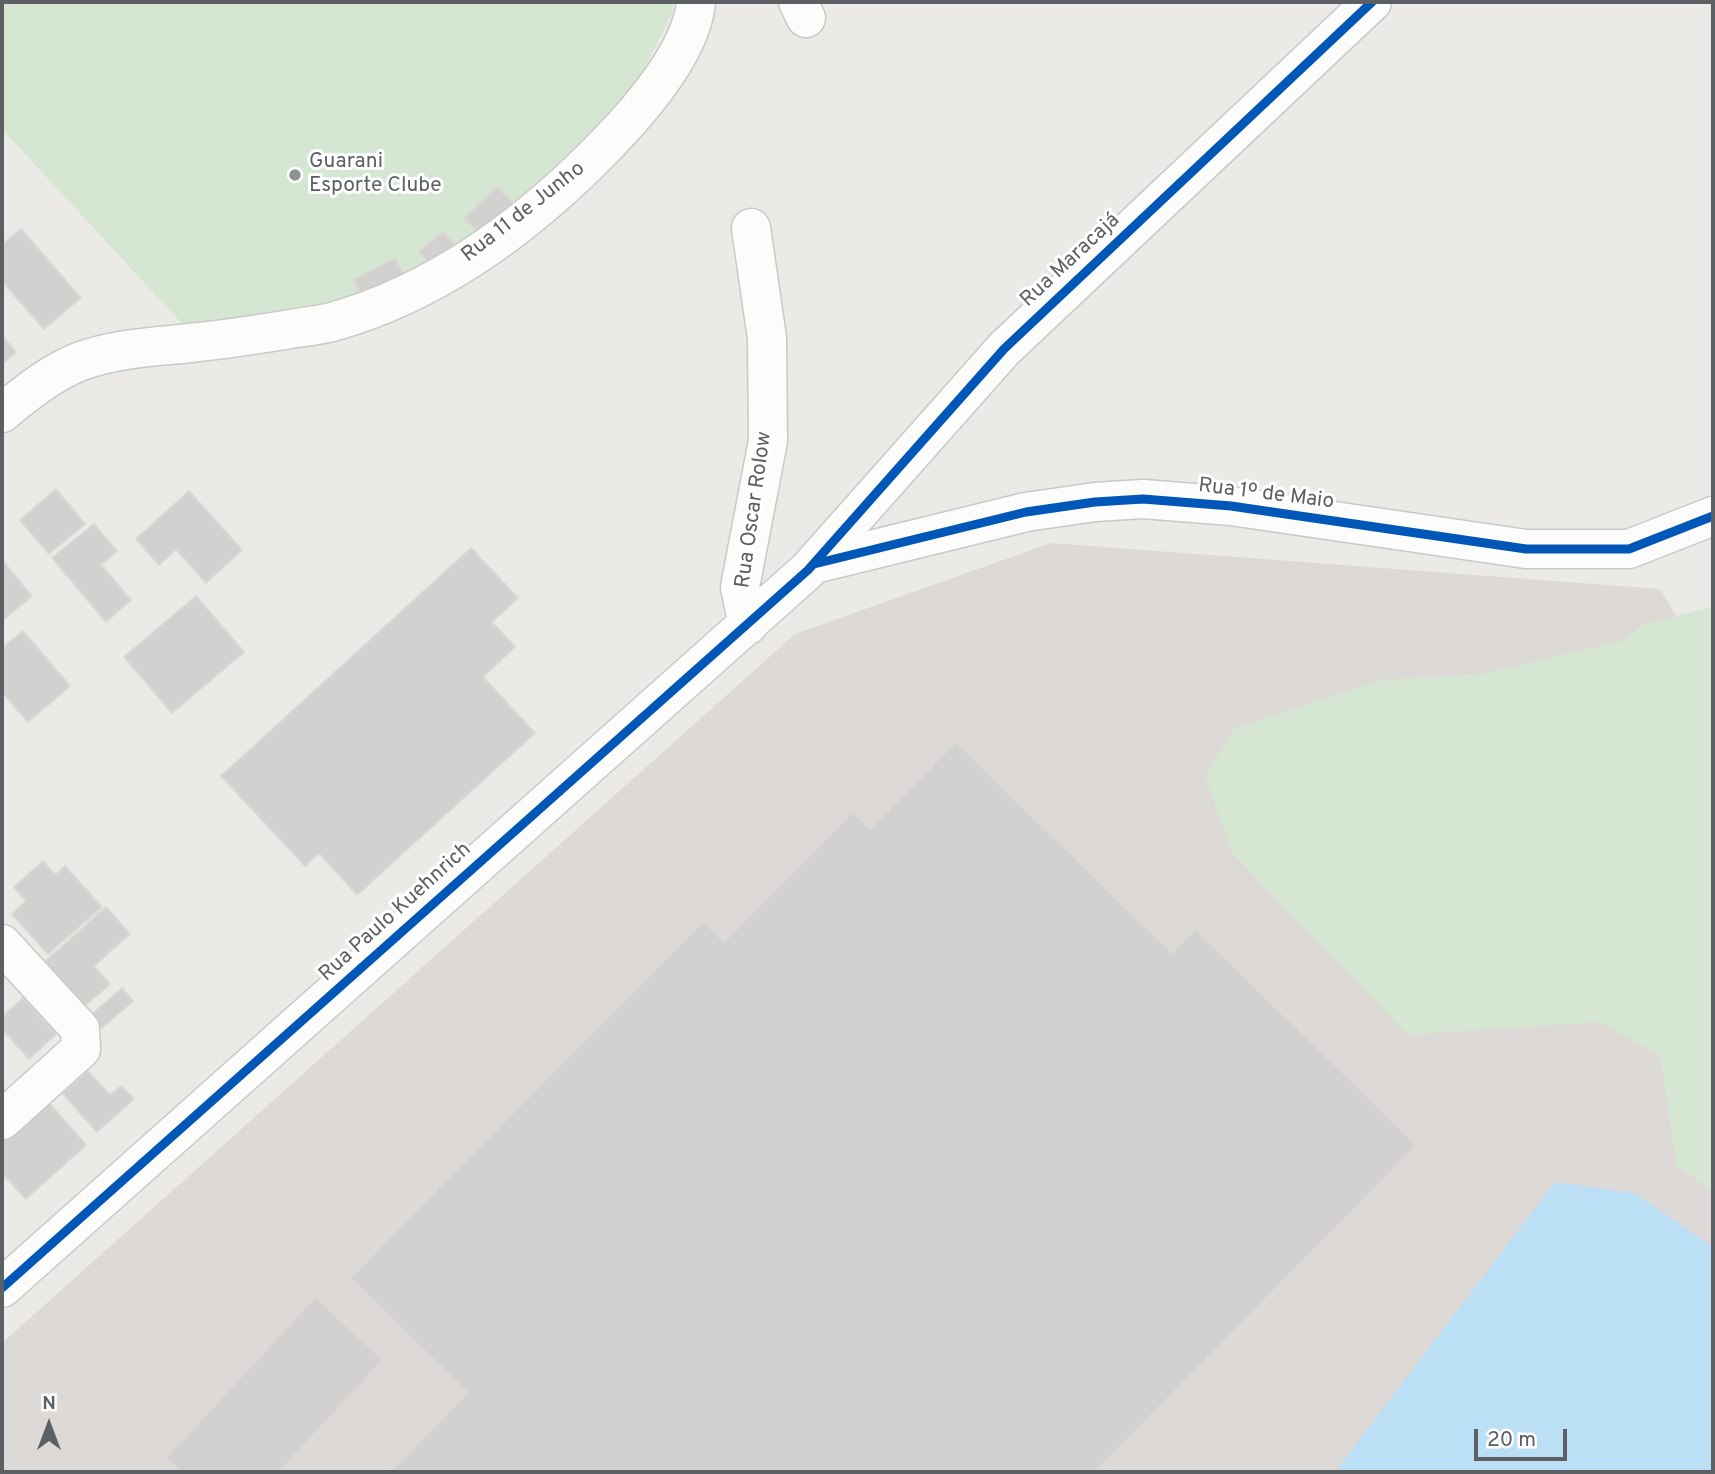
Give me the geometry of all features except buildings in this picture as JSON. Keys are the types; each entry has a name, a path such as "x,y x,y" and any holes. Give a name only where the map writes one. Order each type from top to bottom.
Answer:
{"street":[{"name":"Rua 11 de Junho","path":"2,413 40,384 79,362 116,351 259,334 330,322 390,303 440,276 487,248 570,183 637,114 671,66 695,14 696,2"},
{"name":"Rua Maracajá","path":"814,564 1004,349 1372,2"},
{"name":"Rua Oscar Rolow","path":"748,625 740,587 768,441 767,338 751,228"},
{"name":"Rua 1º de Maio","path":"814,564 1026,512 1119,500 1143,499 1231,506 1526,549 1629,549 1713,516"},
{"name":"Rua Paulo Kuehnrich","path":"2,1288 814,564"},
{"path":"2,944 80,1029 82,1039 81,1049 2,1120"}],"shaded area":[{"path":"1051,543 1660,589 1713,676 1713,1472 2,1472 2,1343 795,634"}],"green space":[{"name":"Guarani Esporte Clube","path":"2,2 673,2 672,13 635,87 501,220 360,305 187,329 2,129"},
{"path":"1713,607 1713,1191 1677,1167 1660,1056 1600,1022 1408,1035 1232,853 1205,776 1234,729 1382,680 1483,674 1625,640 1642,625"}],"water":[{"path":"1555,1182 1634,1193 1713,1247 1713,1472 1335,1472"}],"cycle path":[{"path":"2,1288 808,570 1004,349 1372,2"},
{"path":"814,564 1026,512 1095,502 1143,499 1231,506 1526,549 1629,549 1713,516"}],"place":[{"name":"Guarani Esporte Clube","path":"295,175"}]}
